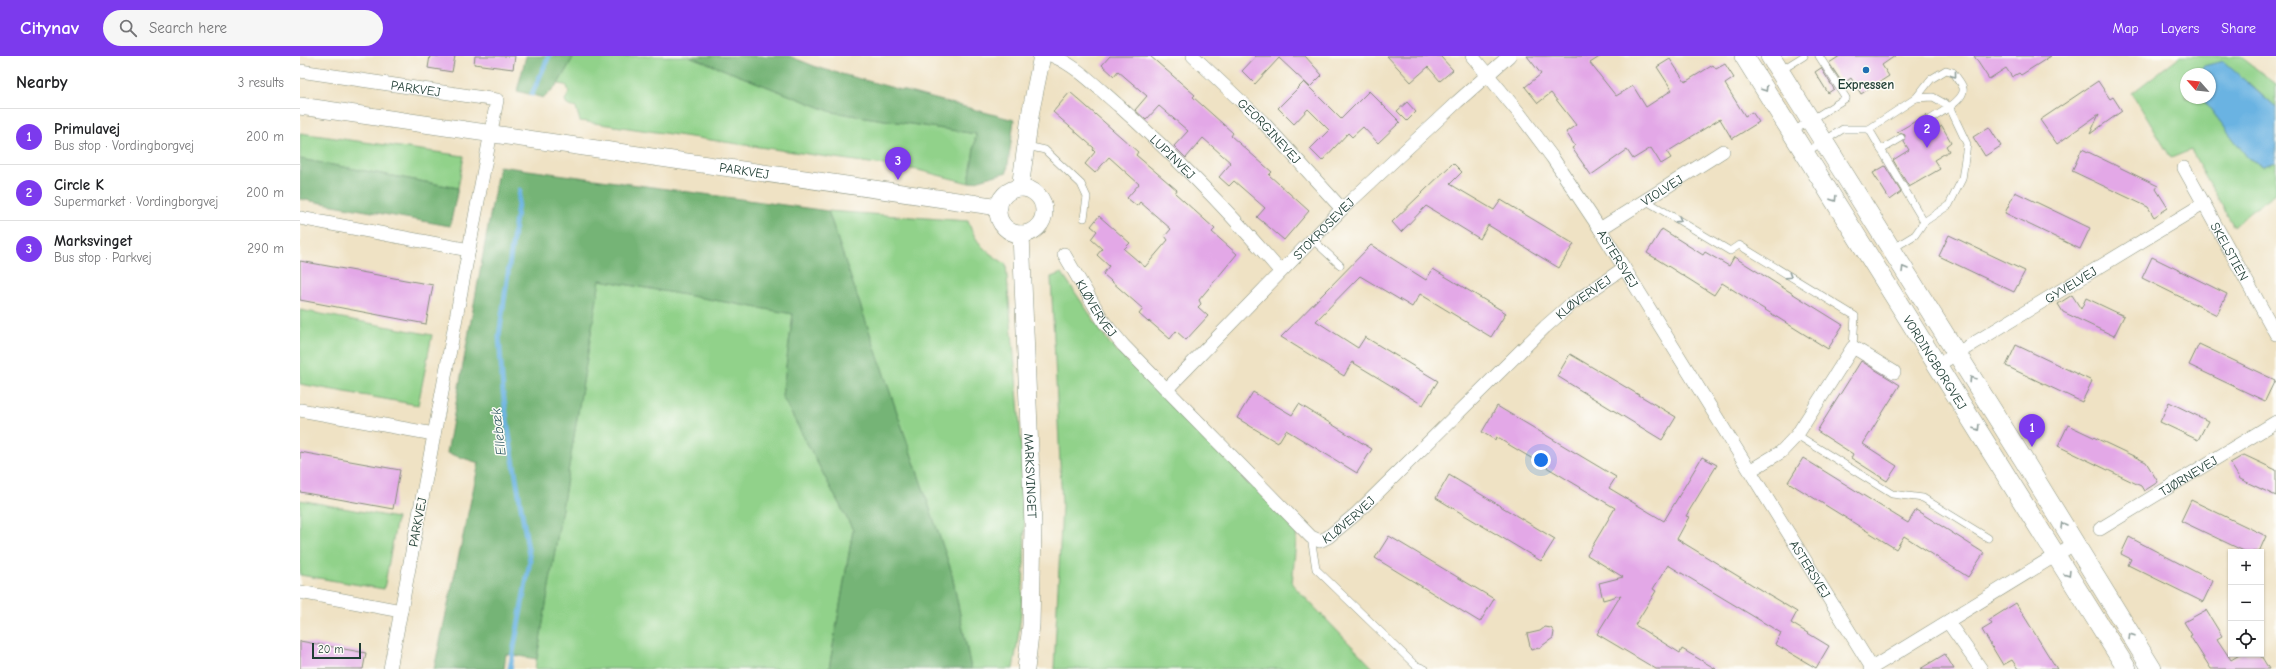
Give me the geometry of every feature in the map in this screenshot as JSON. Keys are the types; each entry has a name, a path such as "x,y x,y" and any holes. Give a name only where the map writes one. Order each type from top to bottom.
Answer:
{"main road":[{"name":"VORDINGBORGVEJ","path":"1748,61 2127,669"},
{"name":"VORDINGBORGVEJ","path":"1772,61 1892,249 2152,669"}],"street":[{"path":"1020,188 1042,56"},
{"name":"LUPINVEJ","path":"1053,56 1069,65 1097,86 1154,137 1202,184 1280,271"},
{"name":"GEORGINEVEJ","path":"1193,56 1262,121 1342,209"},
{"name":"ASTERSVEJ","path":"1472,56 1552,157 1600,229 1751,470 1871,668"},
{"name":"STOKROSEVEJ","path":"1167,389 1280,271 1342,209 1487,74 1509,56"},
{"path":"1748,61 1772,61"},
{"name":"PARKVEJ","path":"300,71 497,100 390,669"},
{"name":"PARKVEJ","path":"300,106 998,207"},
{"name":"VIOLVEJ","path":"1600,229 1723,151"},
{"name":"SKELSTIEN","path":"2184,168 2276,334"},
{"path":"1020,188 1034,191 1043,202 1044,208 1044,215 1039,226 1028,233 1021,234 1014,233 1003,226 998,214 998,207 1004,195 1020,188"},
{"name":"GYVELVEJ","path":"1938,365 2203,204"},
{"path":"300,218 469,250"},
{"name":"MARKSVINGET","path":"1021,234 1033,525 1031,626 1026,669"},
{"name":"KLØVERVEJ","path":"1064,254 1104,322 1311,537 1320,541 1338,529 1437,435 1545,326 1570,304 1624,268"},
{"path":"1751,470 1781,452 1797,435 1853,348 1894,372"},
{"path":"300,410 434,434"},
{"name":"TJØRNEVEJ","path":"2100,529 2276,422"},
{"path":"1871,668 2074,544"},
{"path":"300,592 401,611"},
{"path":"1948,622 1981,669"}],"lane":[{"path":"1772,61 1804,56"},
{"path":"1792,132 1846,98 1819,56"},
{"path":"1805,153 1843,129 1869,129 1916,98 1931,79 1946,70 1950,70 1960,82 1963,91 1960,99 1929,120"},
{"path":"1892,249 1915,235 1924,222 1949,205 1962,179 1967,144 1949,106 1933,97 1916,98"},
{"path":"1869,129 1924,222"},
{"path":"1881,150 1901,138"},
{"path":"1026,146 1045,150 1081,184 1087,197 1084,218"},
{"path":"1646,200 1730,251 1739,245 1855,316 1853,348"},
{"path":"1312,239 1340,266"},
{"path":"1797,435 1892,494 1923,498 1988,538"},
{"path":"1311,537 1316,569 1415,665 1425,669"}],"green space":[{"path":"526,56 574,56 558,84 544,98 517,91"},
{"path":"574,56 689,56 832,112 976,134 969,183 918,170 580,121 576,108 567,105 565,100 568,92 566,85 558,84"},
{"path":"689,56 789,56 819,68 1014,120 1007,172 969,183 976,134 832,112"},
{"path":"2180,56 2240,56 2276,84 2276,108 2251,85 2216,71 2216,68 2204,66 2202,68 2180,68 2180,104 2207,104 2248,158 2263,166 2276,162 2276,193 2250,212 2234,227 2191,150 2171,158 2132,93"},
{"path":"300,133 464,156 458,188 300,159"},
{"path":"300,159 458,188 450,226 300,199"},
{"path":"499,166 828,211 951,570 971,669 829,669 853,530 782,396 793,314 600,280 537,659 506,654 504,669 434,669 479,463 447,453"},
{"path":"828,211 968,221 974,236 982,247 1006,264 1023,467 1024,519 1024,569 1020,620 1013,669 971,669 951,570"},
{"path":"1062,273 1110,344 1297,530 1292,584 1374,669 1054,669 1062,505 1051,277"},
{"path":"600,280 793,314 782,396 853,530 829,669 535,669"},
{"path":"300,310 432,335 418,405 300,384"},
{"path":"300,500 397,518 384,589 300,575"}],"water":[{"path":"2223,61 2276,108 2276,162 2263,166 2248,158 2207,104 2216,104 2216,68 2202,68 2204,66"}],"building":[{"path":"430,56 455,56 452,72 428,68"},
{"path":"475,56 515,56 513,69 474,64"},
{"path":"1110,56 1150,56 1195,95 1193,97 1233,133 1231,136 1272,172 1269,175 1309,211 1284,240 1257,217 1265,208 1234,181 1229,186 1219,177 1231,163 1203,138 1186,158 1174,146 1188,131 1159,106 1146,120 1135,110 1147,96 1118,71 1114,76 1102,65"},
{"path":"1256,56 1305,56 1322,75 1310,87 1279,58 1255,84 1242,71"},
{"path":"1387,56 1440,56 1453,70 1440,81 1428,67 1411,82"},
{"path":"1527,56 1601,56 1590,63 1616,96 1633,86 1646,107 1672,90 1657,67 1670,59 1685,82 1713,65 1716,69 1725,64 1734,78 1725,84 1745,116 1752,112 1759,122 1732,139 1720,119 1667,152 1671,158 1661,164 1651,148 1633,159 1627,150 1591,175 1572,148 1575,146 1566,132 1576,125 1551,93 1538,103 1525,87 1541,74"},
{"name":"Expressen","path":"1840,56 1895,56 1882,65 1889,76 1861,94 1851,78 1843,84 1829,63"},
{"path":"1974,56 2051,56 2021,75 2019,73 2012,77 2006,68 1989,79"},
{"path":"1821,68 1834,89 1828,93 1815,72"},
{"path":"2098,81 2110,99 2113,97 2122,111 2090,134 2099,114 2057,144 2040,120"},
{"path":"1304,82 1341,119 1369,91 1400,122 1378,143 1363,127 1352,137 1348,133 1322,161 1310,149 1329,130 1308,109 1294,124 1278,108"},
{"path":"1070,92 1138,152 1136,155 1177,190 1175,193 1215,229 1212,232 1237,254 1199,300 1201,304 1198,307 1208,316 1186,340 1176,331 1170,339 1149,321 1148,322 1139,314 1143,309 1103,274 1109,266 1097,255 1102,249 1091,239 1097,231 1091,226 1099,216 1130,243 1124,249 1145,267 1168,240 1165,236 1171,229 1140,202 1137,206 1127,198 1139,184 1109,157 1095,173 1085,164 1095,152 1093,150 1094,148 1053,112"},
{"path":"1407,102 1416,112 1407,121 1397,111"},
{"path":"1926,115 1925,123 1932,124 1936,130 1942,126 1951,142 1946,146 1949,151 1934,160 1940,169 1909,187 1893,160 1909,150 1904,142 1905,135 1897,132"},
{"path":"1989,127 2001,146 1985,156 1973,137"},
{"path":"2082,149 2158,186 2156,189 2168,208 2154,217 2148,207 2072,171"},
{"path":"1453,163 1462,172 1450,184 1494,210 1501,200 1574,244 1559,268 1488,225 1480,239 1426,206 1401,232 1392,222"},
{"path":"1885,166 1901,192 1890,200 1873,173"},
{"path":"2015,192 2090,228 2080,249 2005,213"},
{"path":"1662,229 1703,255 1705,252 1729,266 1734,257 1843,325 1828,349 1722,283 1714,295 1647,253"},
{"path":"1949,235 2025,271 2014,292 1939,256"},
{"path":"1371,245 1426,280 1433,269 1506,313 1491,337 1420,294 1412,307 1360,276 1316,321 1358,348 1365,337 1438,381 1423,405 1352,362 1344,376 1281,337"},
{"path":"2152,257 2227,294 2217,315 2142,278"},
{"path":"300,261 433,285 426,324 300,300"},
{"path":"2072,295 2081,309 2086,298 2124,316 2114,336 2063,312 2058,304"},
{"path":"2199,344 2275,380 2265,401 2189,365"},
{"path":"2016,345 2092,381 2082,402 2006,366"},
{"path":"1570,354 1676,417 1662,440 1557,376"},
{"path":"1861,361 1900,385 1863,444 1897,466 1887,481 1851,458 1853,454 1817,431"},
{"path":"1253,392 1292,415 1299,404 1372,449 1357,473 1286,430 1278,443 1237,418"},
{"path":"2169,402 2208,421 2198,440 2160,422"},
{"path":"1497,406 1616,477 1609,488 1664,521 1702,457 1717,465 1686,516 1689,517 1677,539 1797,612 1791,623 1829,646 1816,668 1775,644 1781,633 1668,565 1653,589 1656,591 1635,625 1680,653 1682,649 1716,669 1656,669 1597,634 1621,595 1603,600 1599,583 1623,577 1587,555 1615,508 1496,437 1495,440 1482,432"},
{"path":"2068,425 2146,462 2158,482 2144,491 2141,486 2058,446"},
{"path":"300,452 400,470 393,509 300,492"},
{"path":"2244,455 2276,470 2276,496 2240,479 2230,463"},
{"path":"1803,458 1908,523 1916,510 1984,553 1968,577 1904,536 1896,549 1788,482"},
{"path":"1449,475 1555,539 1541,561 1436,498"},
{"path":"2191,500 2266,536 2260,549 2240,549 2181,521"},
{"path":"1389,536 1494,599 1480,622 1375,558"},
{"path":"2129,537 2213,581 2203,602 2128,565 2131,559 2121,554"},
{"path":"2016,603 2057,669 2018,669 2012,660 2003,665 1982,630 1992,624 1989,620"},
{"path":"2206,610 2222,636 2217,639 2231,660 2236,657 2262,657 2269,669 2211,669 2190,636 2192,635 2184,622"},
{"path":"1545,627 1551,628 1554,632 1553,638 1539,648 1531,650 1527,634 1540,631"},
{"path":"300,641 366,653 363,669 300,669"},
{"path":"1945,654 1954,669 1920,669"}],"waterway":[{"name":"Ellebæk","path":"532,94 549,56"},
{"name":"Ellebæk","path":"510,669 530,561 503,392 499,336 520,190"}],"place":[{"name":"Expressen","path":"1866,70"},
{"name":"Circle K","path":"1927,148"},
{"name":"Marksvinget","path":"898,180"},
{"name":"Primulavej","path":"2032,447"}]}
